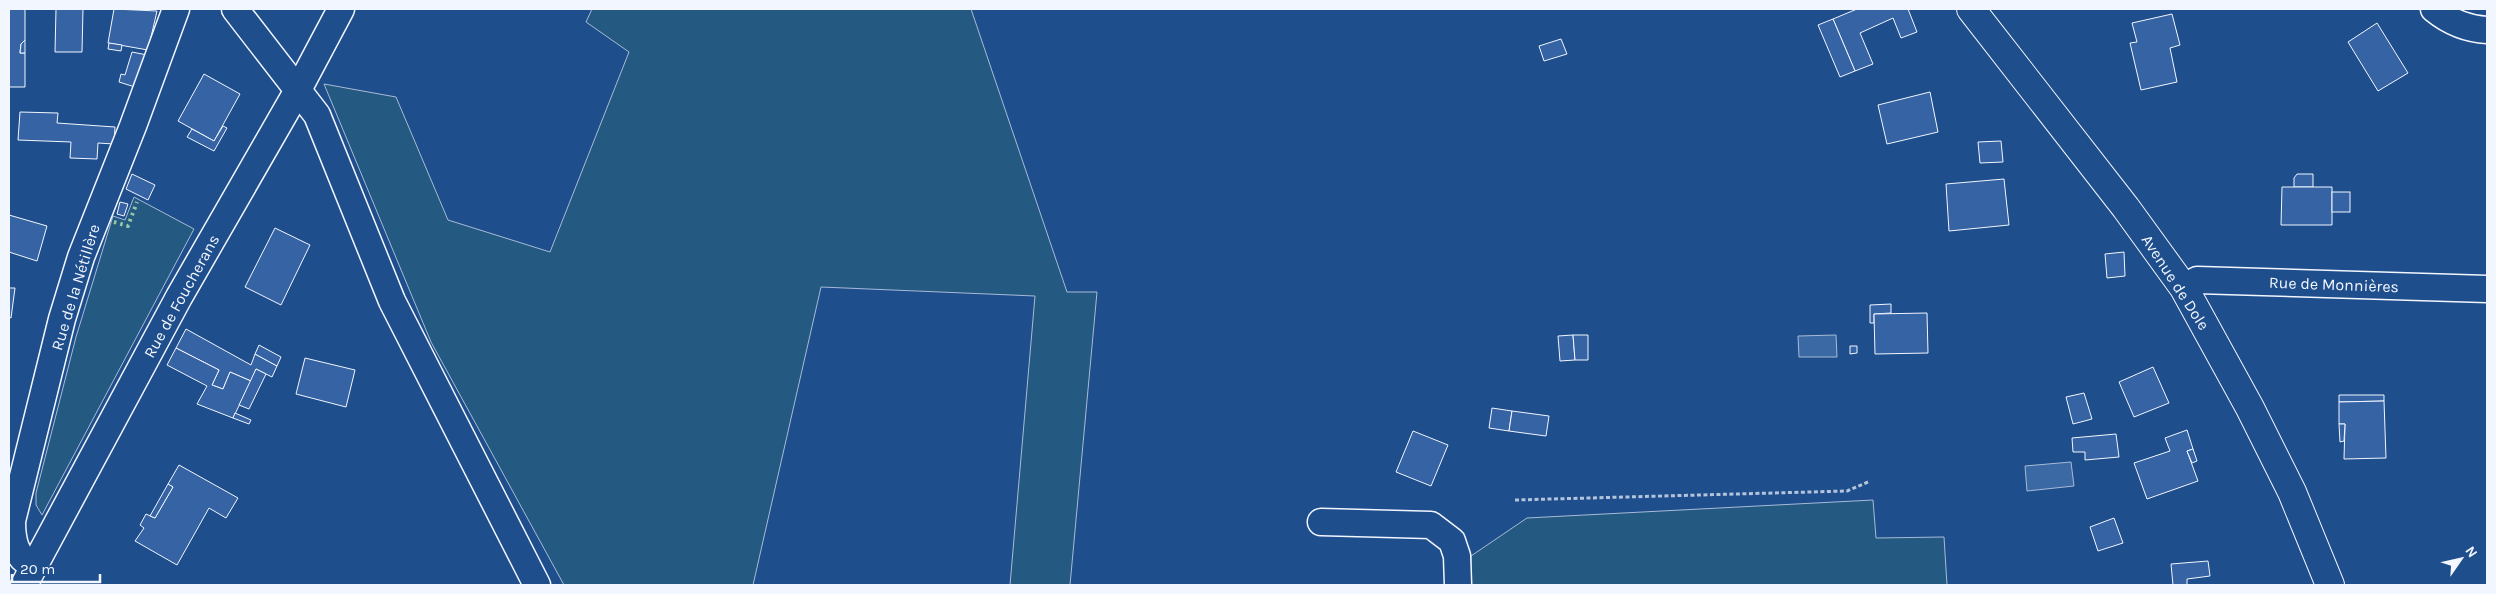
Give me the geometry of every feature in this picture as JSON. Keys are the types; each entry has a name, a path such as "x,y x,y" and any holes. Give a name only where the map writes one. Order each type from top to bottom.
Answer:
{"main road":[{"name":"Avenue de Dole","path":"1971,9 2126,208 2184,288 2284,475 2330,585"}],"street":[{"name":"Rue de la Nétillère","path":"28,576 25,562 15,546 12,535 12,520 62,319 80,257 133,126 176,9"},
{"path":"235,9 316,115 392,301 537,585"},
{"name":"Rue de Foucherans","path":"28,576 179,297 298,90 341,9"},
{"path":"2434,9 2448,20 2472,29 2487,30"},
{"name":"Rue de Monnières","path":"2184,288 2197,280 2487,289"},
{"path":"1321,522 1431,525 1452,541 1457,556 1458,585"}],"path":[{"path":"1515,500 1846,491 1868,482"}],"shaded area":[{"path":"592,9 971,9 1067,292 1097,292 1070,585 1010,585 1035,296 821,287 753,585 564,585 431,342 324,84 396,97 448,220 550,252 629,52 586,22"},
{"path":"134,197 194,229 42,515 36,505 36,493 76,337 113,216 125,220"},
{"path":"1836,335 1837,357 1799,357 1798,336"},
{"path":"2071,462 2074,486 2027,491 2025,466"},
{"path":"1873,500 1876,538 1944,537 1947,585 1471,585 1471,556 1527,518"}],"building":[{"path":"9,9 25,9 25,40 21,44 20,53 25,53 25,87 9,87"},
{"path":"56,9 83,9 82,52 55,52"},
{"path":"114,9 157,11 148,50 108,43"},
{"path":"1857,9 1908,9 1917,32 1901,38 1893,18 1860,33 1873,64 1855,71 1833,19"},
{"path":"2172,14 2180,45 2170,48 2177,82 2141,90 2130,43 2137,42 2132,23"},
{"path":"1833,19 1855,71 1840,77 1818,25"},
{"path":"2377,23 2408,73 2378,91 2348,42"},
{"path":"1561,39 1567,54 1544,61 1539,46"},
{"path":"25,40 25,53 20,53 21,44"},
{"path":"109,43 122,45 121,51 108,49"},
{"path":"132,52 147,55 135,87 119,82 121,74 125,75"},
{"path":"204,74 240,94 214,141 178,121"},
{"path":"1930,92 1938,132 1887,144 1878,105"},
{"path":"20,112 58,113 57,123 115,127 114,144 98,143 97,159 70,158 71,142 18,140"},
{"path":"223,126 227,128 214,151 187,137 192,129 214,141"},
{"path":"2001,141 2003,162 1980,163 1978,142"},
{"path":"132,174 155,185 148,200 126,189"},
{"path":"2297,174 2313,174 2313,187 2294,187 2294,178"},
{"path":"2004,179 2009,225 1949,231 1946,184"},
{"path":"2282,187 2332,187 2332,225 2281,225"},
{"path":"2332,192 2350,192 2350,212 2332,212"},
{"path":"120,202 128,204 124,216 117,214"},
{"path":"9,215 47,226 37,261 9,252"},
{"path":"275,228 310,245 281,305 245,287"},
{"path":"2124,252 2125,276 2107,278 2105,254"},
{"path":"9,288 15,288 11,318 9,317"},
{"path":"1891,304 1891,313 1874,314 1874,323 1870,323 1870,305"},
{"path":"1927,313 1928,353 1875,354 1874,314"},
{"path":"186,329 251,365 255,354 277,366 272,377 256,369 251,381 230,372 223,389 212,385 219,370 176,348"},
{"path":"1573,335 1575,360 1560,361 1558,336"},
{"path":"1573,335 1588,335 1588,360 1575,360"},
{"path":"259,345 281,357 277,366 255,354"},
{"path":"1850,346 1857,346 1857,353 1850,354"},
{"path":"176,348 219,370 212,385 223,389 230,372 251,381 233,418 197,404 207,386 167,365"},
{"path":"305,358 355,370 346,407 296,394"},
{"path":"2153,367 2169,403 2134,417 2119,382"},
{"path":"256,369 266,374 249,409 239,405"},
{"path":"2084,393 2092,419 2073,424 2066,397"},
{"path":"2339,395 2384,395 2384,401 2339,402"},
{"path":"2384,401 2386,458 2344,459 2345,424 2339,424 2339,402"},
{"path":"1492,408 1512,411 1509,431 1489,428"},
{"path":"1512,411 1549,416 1546,436 1509,431"},
{"path":"235,413 251,420 249,424 233,418"},
{"path":"2339,424 2345,424 2344,441 2340,442"},
{"path":"2187,430 2193,449 2187,451 2198,481 2147,499 2134,463 2170,451 2165,438"},
{"path":"1413,431 1448,445 1431,486 1396,472"},
{"path":"2116,434 2119,457 2085,460 2085,452 2073,452 2072,438"},
{"path":"2193,449 2197,461 2192,463 2187,451"},
{"path":"179,465 238,498 226,518 209,508 177,565 135,541 144,528 140,525 146,514 155,518 173,487 168,484"},
{"path":"168,484 173,487 155,518 150,516"},
{"path":"2114,518 2123,543 2098,551 2090,527"},
{"path":"2208,561 2210,576 2187,579 2187,585 2173,585 2171,564"}],"hedge":[{"path":"114,222 128,226 137,202"}]}
